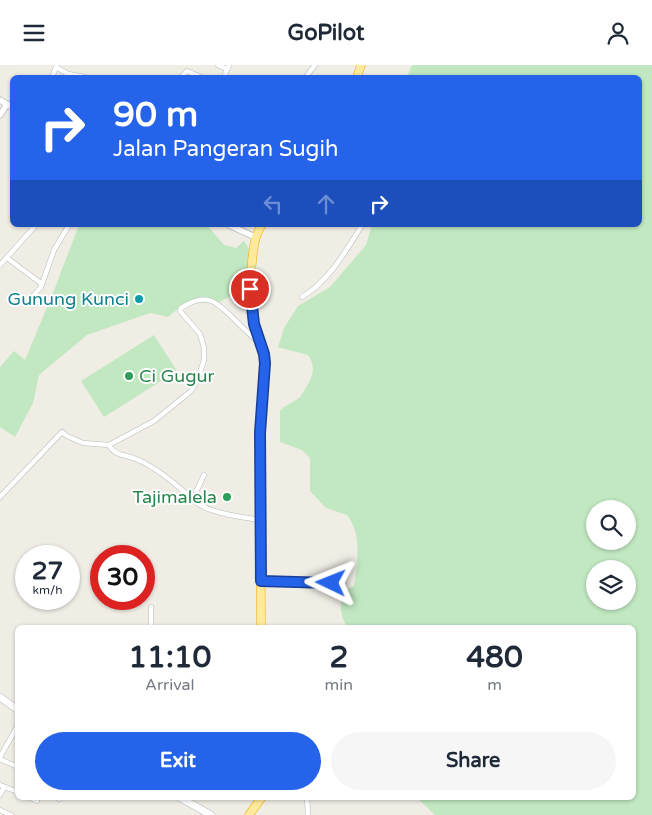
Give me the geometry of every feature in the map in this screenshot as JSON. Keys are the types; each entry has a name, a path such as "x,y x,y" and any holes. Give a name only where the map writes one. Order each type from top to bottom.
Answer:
{"highway":[{"path":"261,227 254,237 250,289 254,324 265,363 260,433 261,625"},
{"path":"250,815 260,800"}],"main road":[{"path":"0,697 15,708"},
{"path":"184,800 211,815"}],"street":[{"path":"218,65 228,67"},
{"path":"56,66 68,74 74,75"},
{"path":"183,75 187,71 196,75"},
{"path":"0,100 10,106 0,115"},
{"path":"0,265 34,227"},
{"path":"32,298 42,284 54,250 68,227"},
{"path":"234,227 254,237"},
{"path":"302,297 323,281 361,227"},
{"path":"7,258 42,284"},
{"path":"0,497 62,432 83,443 110,445 154,421 191,391 198,379 204,360 204,348 200,334 180,311 181,308 196,300 211,300 218,303 261,344"},
{"path":"110,445 116,454 136,458 152,468 199,505 260,521"},
{"path":"195,501 196,492 204,475"},
{"path":"261,581 331,583"},
{"path":"150,625 151,610"},
{"path":"15,731 0,758 15,766"},
{"path":"11,738 15,740"},
{"path":"0,795 2,786 15,792"},
{"path":"307,800 308,815"},
{"path":"0,810 11,815"}],"green space":[{"path":"412,65 652,65 652,815 435,815 419,800 636,800 636,625 346,625 341,610 341,601 343,591 354,586 358,549 352,523 347,515 326,508 310,491 310,458 302,450 280,442 280,411 301,396 309,382 313,369 308,355 278,347 284,328 298,306 330,287 366,245 371,227 642,227 642,75 408,75"},
{"name":"Gunung Kunci","path":"78,227 209,227 224,245 236,248 244,241 254,257 252,286 217,303 194,302 180,307 168,317 150,313 87,335 39,375 33,403 15,437 0,427 0,367 14,351 25,360"},
{"name":"Ci Gugur","path":"154,335 177,371 104,417 81,381"}],"place":[{"name":"Gunung Kunci","path":"139,299"},
{"name":"Ci Gugur","path":"129,376"},
{"name":"Tajimalela","path":"227,497"}],"route":[{"path":"250,289 254,324 265,363 260,433 261,581 331,583"}]}
